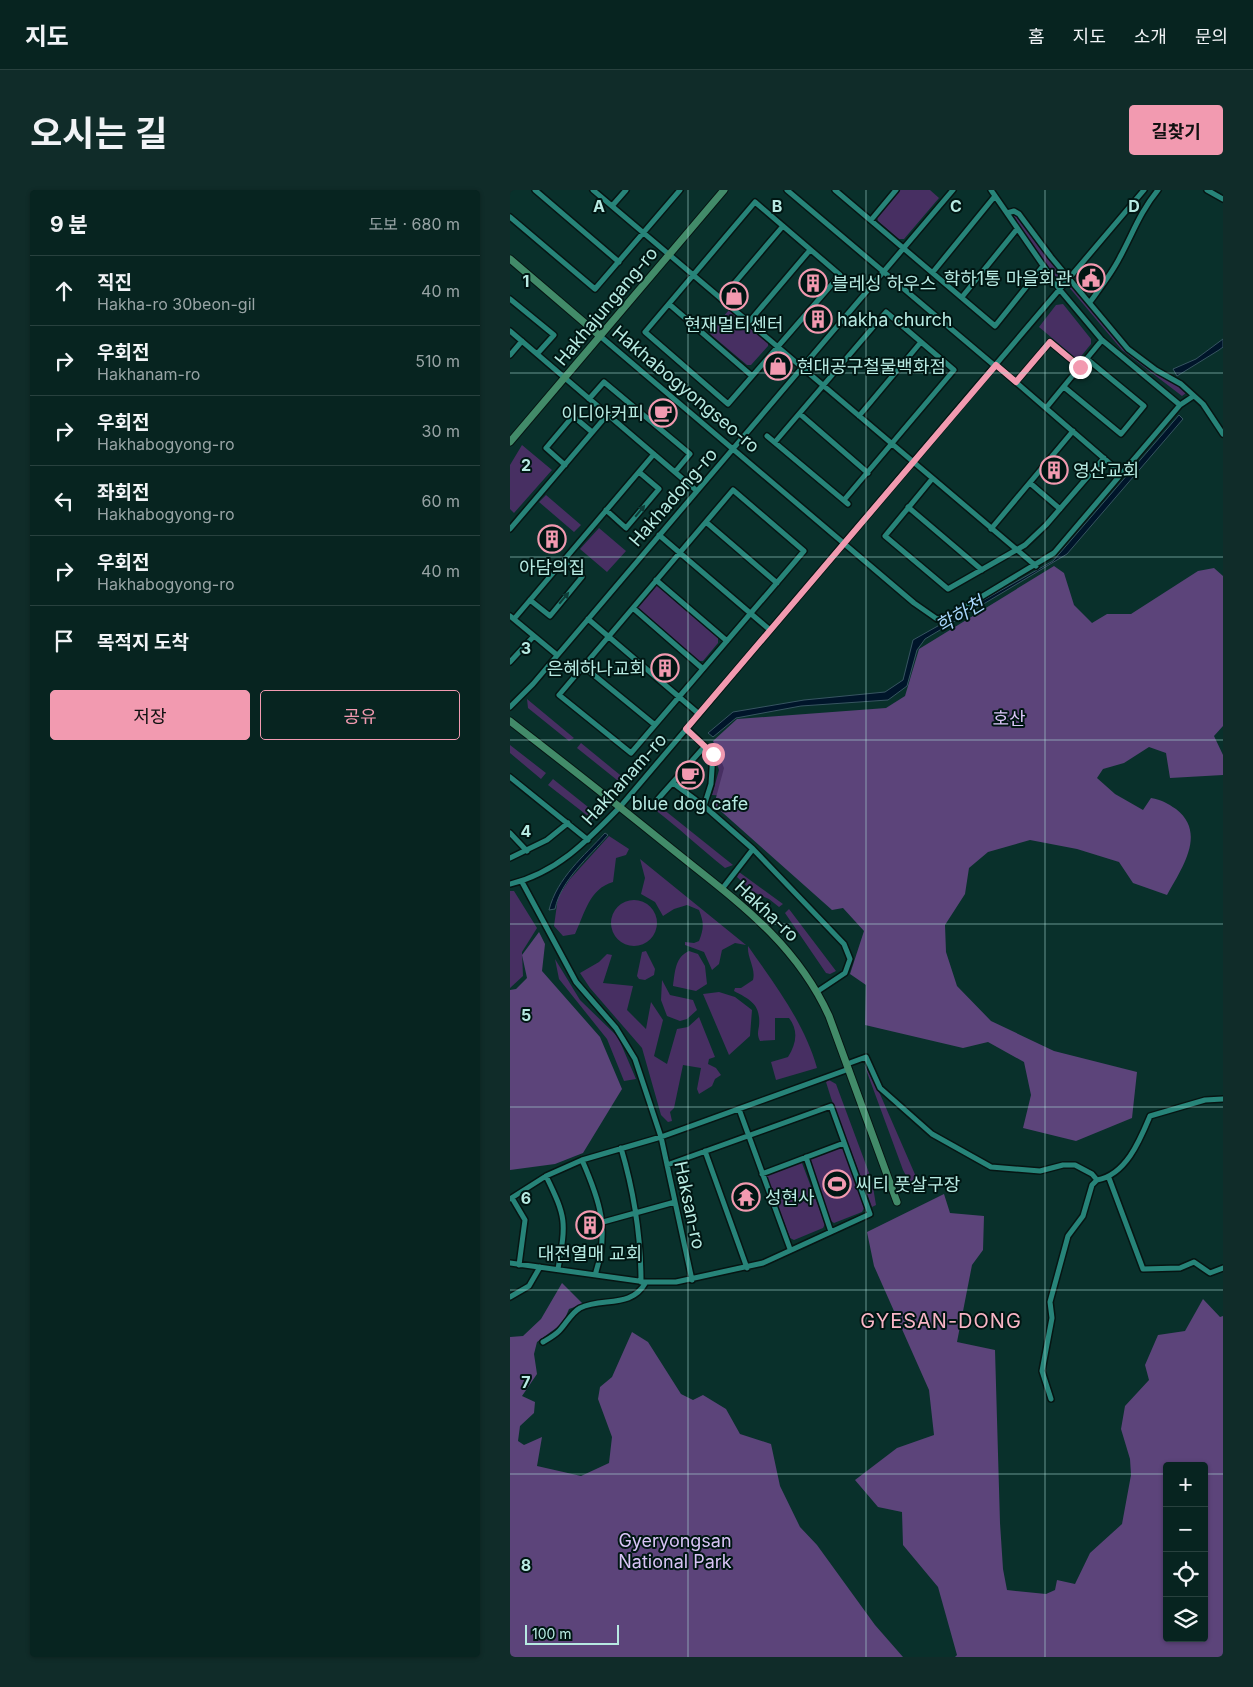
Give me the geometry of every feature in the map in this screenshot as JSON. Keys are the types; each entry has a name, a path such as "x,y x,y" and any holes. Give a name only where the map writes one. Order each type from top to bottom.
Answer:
{"street":[{"path":"535,190 619,262"},
{"path":"593,190 1036,566 1054,553 1180,405 1192,397"},
{"path":"612,206 626,190"},
{"path":"510,217 595,289 680,190"},
{"name":"Hakhajungang-ro","path":"510,442 724,190"},
{"path":"787,190 1016,382 1122,474"},
{"path":"835,190 995,326 1043,266"},
{"path":"871,220 896,190"},
{"name":"Hakhadong-ro","path":"510,707 588,619 882,271 953,190"},
{"path":"990,190 1060,290 1102,340 1180,405"},
{"name":"Hakhanam-ro","path":"510,884 522,882 555,866 588,840 620,807 1144,190"},
{"path":"1090,302 1107,280 1133,228 1158,190"},
{"path":"1207,190 1223,199"},
{"path":"933,272 994,196"},
{"path":"754,202 783,226 840,274 728,404 645,332 754,202"},
{"path":"1007,213 1014,211 1019,214 1069,279 1128,349 1156,370 1181,384 1192,397 1203,404 1223,434"},
{"path":"721,299 783,226"},
{"path":"962,297 1017,229"},
{"path":"748,323 810,250"},
{"name":"Hakhabogyongseo-ro","path":"510,259 937,620 948,617 1036,566"},
{"path":"510,299 554,336 537,354"},
{"path":"669,304 752,376"},
{"path":"767,436 846,502 954,370 886,312 775,442"},
{"path":"510,330 697,490"},
{"path":"510,355 522,340"},
{"path":"1046,408 1102,340"},
{"path":"859,416 922,342"},
{"path":"1016,382 1050,342 1080,367"},
{"path":"1064,387 1121,434 1144,406 1087,359"},
{"path":"589,399 604,382 690,454 676,472"},
{"path":"510,529 608,414"},
{"path":"800,414 868,473"},
{"path":"565,465 546,448 573,416 592,432"},
{"path":"991,529 1073,431"},
{"path":"557,655 512,617 530,600 654,454"},
{"path":"932,479 885,536 948,589 1016,550 1046,525 1104,458"},
{"path":"606,510 626,528 659,489 638,472"},
{"path":"1030,482 1060,509"},
{"path":"733,490 804,551 631,753 559,695 706,522 733,490"},
{"path":"908,508 982,570"},
{"path":"706,522 777,583"},
{"path":"659,535 770,630"},
{"path":"530,600 550,616 582,577 564,560"},
{"path":"656,580 727,641"},
{"path":"633,608 703,669"},
{"path":"588,619 699,714"},
{"path":"510,662 534,636"},
{"path":"583,666 655,725"},
{"name":"Hakha-ro","path":"510,721 722,890 762,923 789,950 818,991 848,1066 897,1202"},
{"path":"686,729 713,754 711,784 704,806"},
{"path":"658,799 705,746"},
{"path":"510,777 588,840"},
{"path":"673,783 704,806 753,849 835,933 848,952 850,959 845,973 818,991"},
{"path":"510,858 527,851 558,833 568,823"},
{"path":"510,833 527,851"},
{"path":"722,890 753,849"},
{"name":"Haksan-ro","path":"522,882 576,982 626,1043 634,1059 662,1137 692,1280"},
{"path":"519,1265 525,1220 520,1207 511,1198 546,1176 582,1160 662,1137 739,1109 848,1066 866,1057 877,1082 887,1094 932,1134 992,1167 1040,1171 1063,1165 1075,1165 1092,1174 1097,1180"},
{"path":"1051,1399 1042,1371 1052,1318 1050,1302 1068,1236 1084,1216 1092,1185 1097,1180 1109,1178 1127,1159 1150,1116 1204,1100 1223,1099"},
{"path":"510,1263 643,1282 692,1280 763,1263 870,1214 831,1106 667,1165"},
{"path":"739,1109 790,1249"},
{"path":"762,1174 844,1143"},
{"path":"542,1342 558,1332 580,1308 594,1304 615,1303 628,1299 637,1294 643,1282 636,1213 621,1148"},
{"name":"Haksan-ro","path":"705,1151 747,1268"},
{"path":"806,1157 831,1232"},
{"path":"582,1160 597,1196 603,1222 595,1275"},
{"path":"546,1176 562,1209 565,1227 558,1269"},
{"path":"1109,1178 1143,1269 1180,1268 1194,1262 1210,1273 1223,1268"},
{"path":"603,1222 675,1202"},
{"path":"807,1242 809,1248"},
{"path":"510,1297 529,1286 540,1267"}],"shaded area":[{"path":"900,190 930,190 939,198 904,239 899,239 878,221 877,217"},
{"path":"1014,213 1061,272 1059,278 1055,276 1010,215"},
{"path":"1070,284 1127,351 1185,390 1186,393 1182,396 1122,350 1068,286"},
{"path":"1063,304 1091,339 1091,344 1078,360 1039,327 1056,305"},
{"path":"729,310 768,343 768,346 751,365 747,365 709,333"},
{"path":"522,445 552,470 514,513 510,509 510,465"},
{"path":"546,495 581,525 574,532 539,502"},
{"path":"599,528 626,551 607,572 580,549"},
{"path":"653,585 657,585 718,638 718,643 703,661 699,661 638,609 638,604"},
{"path":"527,699 574,738 569,741 528,708"},
{"path":"581,743 625,779 617,780 577,748"},
{"path":"510,745 546,773 541,779 510,753"},
{"path":"712,748 727,749 727,796 712,795 719,770"},
{"path":"553,779 593,811 593,820 548,785"},
{"path":"658,805 733,865 725,868 654,809"},
{"path":"609,836 629,849 626,855 616,858 613,882 605,885 593,896 575,934 563,936 554,926 558,897 570,879"},
{"path":"640,859 746,945 735,943 722,950 719,964 712,970 704,952 685,945 685,942 694,943 699,941 703,926 699,910 687,905 674,909 663,916 655,902 641,894 645,878"},
{"path":"739,872 783,904 779,907 769,899 753,892 737,877"},
{"path":"510,891 514,891 537,928 522,952 523,976 510,988"},
{"path":"639,900 651,906 656,914 656,932 651,940 643,945 629,946 617,940 612,932 611,918 617,906 625,901"},
{"path":"789,909 836,971 830,974 826,973 785,913"},
{"path":"748,946 797,1019 817,1068 776,1080 771,1062 788,1057 795,1038 794,1028 789,1018 775,1018 775,1040 760,1041 758,1037 759,1019 754,1004 734,991 735,988 741,988 753,980 754,976"},
{"path":"646,951 655,969 654,975 645,980 639,979 637,976 642,952"},
{"path":"689,951 698,954 705,966 707,984 696,991 673,986 678,961"},
{"path":"607,954 612,955 603,983 633,986 627,1010 646,1029 651,1002 663,1020 654,1056 667,1064 677,1029 688,1027 699,1017 715,1057 709,1059 708,1064 716,1068 721,1075 715,1079 712,1086 699,1094 697,1089 701,1068 683,1065 674,1108 670,1112 672,1121 668,1122 661,1115 642,1048 590,988 580,973 599,962"},
{"path":"555,959 580,1000 618,1037 636,1079 624,1081 607,1039 559,979"},
{"path":"662,980 670,995 693,1000 697,1010 687,1019 680,1021 667,1016 661,1000"},
{"path":"719,992 735,997 752,1010 750,1036 729,1055 703,994"},
{"path":"864,1064 880,1094 917,1179 915,1193 903,1170"},
{"path":"829,1080 836,1084 872,1181 876,1205 872,1207 831,1098 826,1082"},
{"name":"씨티 풋살구장","path":"839,1147 844,1148 864,1208 862,1212 834,1223 831,1221 809,1160"},
{"path":"799,1161 802,1163 825,1224 823,1228 794,1240 790,1238 766,1175"}],"green space":[{"name":"호산","path":"1054,566 1064,573 1074,605 1092,623 1107,614 1131,614 1198,571 1214,568 1223,576 1223,726 1214,736 1223,755 1223,775 1170,778 1166,753 1149,747 1124,763 1103,769 1097,778 1115,794 1143,810 1151,798 1170,805 1185,818 1190,829 1189,851 1167,895 1133,883 1119,862 1077,849 1030,840 988,852 969,868 965,894 945,925 946,952 957,986 991,1021 1054,1051 1137,1072 1132,1118 1076,1141 1023,1128 1031,1095 1024,1062 988,1042 963,1048 865,1025 866,985 850,974 864,931 843,908 832,910 714,805 724,768 713,741 737,719 886,708 905,696 919,649"},
{"path":"539,932 545,944 542,971 600,1037 622,1089 583,1153 555,1164 510,1170 510,990 516,989 527,978 522,955"},
{"path":"944,1194 950,1213 984,1216 983,1250 972,1265 957,1342 995,1350 1000,1523 1003,1569 1007,1590 1046,1594 1055,1590 1057,1580 1075,1584 1090,1553 1122,1524 1131,1475 1130,1459 1121,1429 1125,1406 1149,1380 1145,1365 1158,1335 1185,1331 1203,1299 1220,1317 1223,1316 1223,1657 955,1657 957,1655 938,1587 903,1545 902,1512 878,1507 855,1480 897,1448 934,1435 929,1390 874,1266 867,1232"},
{"name":"Gyeryongsan National Park","path":"562,1283 583,1304 569,1309 563,1323 537,1342 534,1354 537,1374 522,1396 535,1402 534,1413 520,1426 518,1441 524,1445 542,1437 537,1466 581,1476 609,1463 612,1437 598,1399 600,1387 612,1377 632,1332 648,1342 681,1394 693,1400 703,1395 726,1409 740,1434 771,1444 780,1486 800,1527 817,1545 875,1625 903,1657 510,1657 510,1337 523,1336 541,1319"}],"water":[{"path":"1223,339 1223,347 1177,376 1173,369 1196,359"},
{"name":"학하천","path":"1179,415 1183,419 1067,554 925,639 917,650 907,686 888,700 801,706 736,718 713,737 708,733 733,712 804,700 885,692 903,680 913,640 1053,561"},
{"path":"605,833 608,835 584,860 563,888 555,909 549,910 558,888 565,878"}],"place":[{"name":"학하1통 마을회관","path":"1091,278"},
{"name":"블레싱 하우스","path":"813,283"},
{"name":"현재멀티센터","path":"734,296"},
{"name":"hakha church","path":"818,319"},
{"name":"현대공구철물백화점","path":"778,366"},
{"name":"이디아커피","path":"663,413"},
{"name":"영산교회","path":"1054,470"},
{"name":"아담의집","path":"552,539"},
{"name":"은혜하나교회","path":"665,668"},
{"name":"blue dog cafe","path":"690,775"},
{"name":"씨티 풋살구장","path":"837,1184"},
{"name":"성현사","path":"746,1197"},
{"name":"대전열매 교회","path":"590,1225"}],"district":[{"name":"GYESAN-DONG","path":"941,1321"}],"route":[{"path":"713,754 686,729 996,365 1016,382 1050,342 1080,367"}]}
